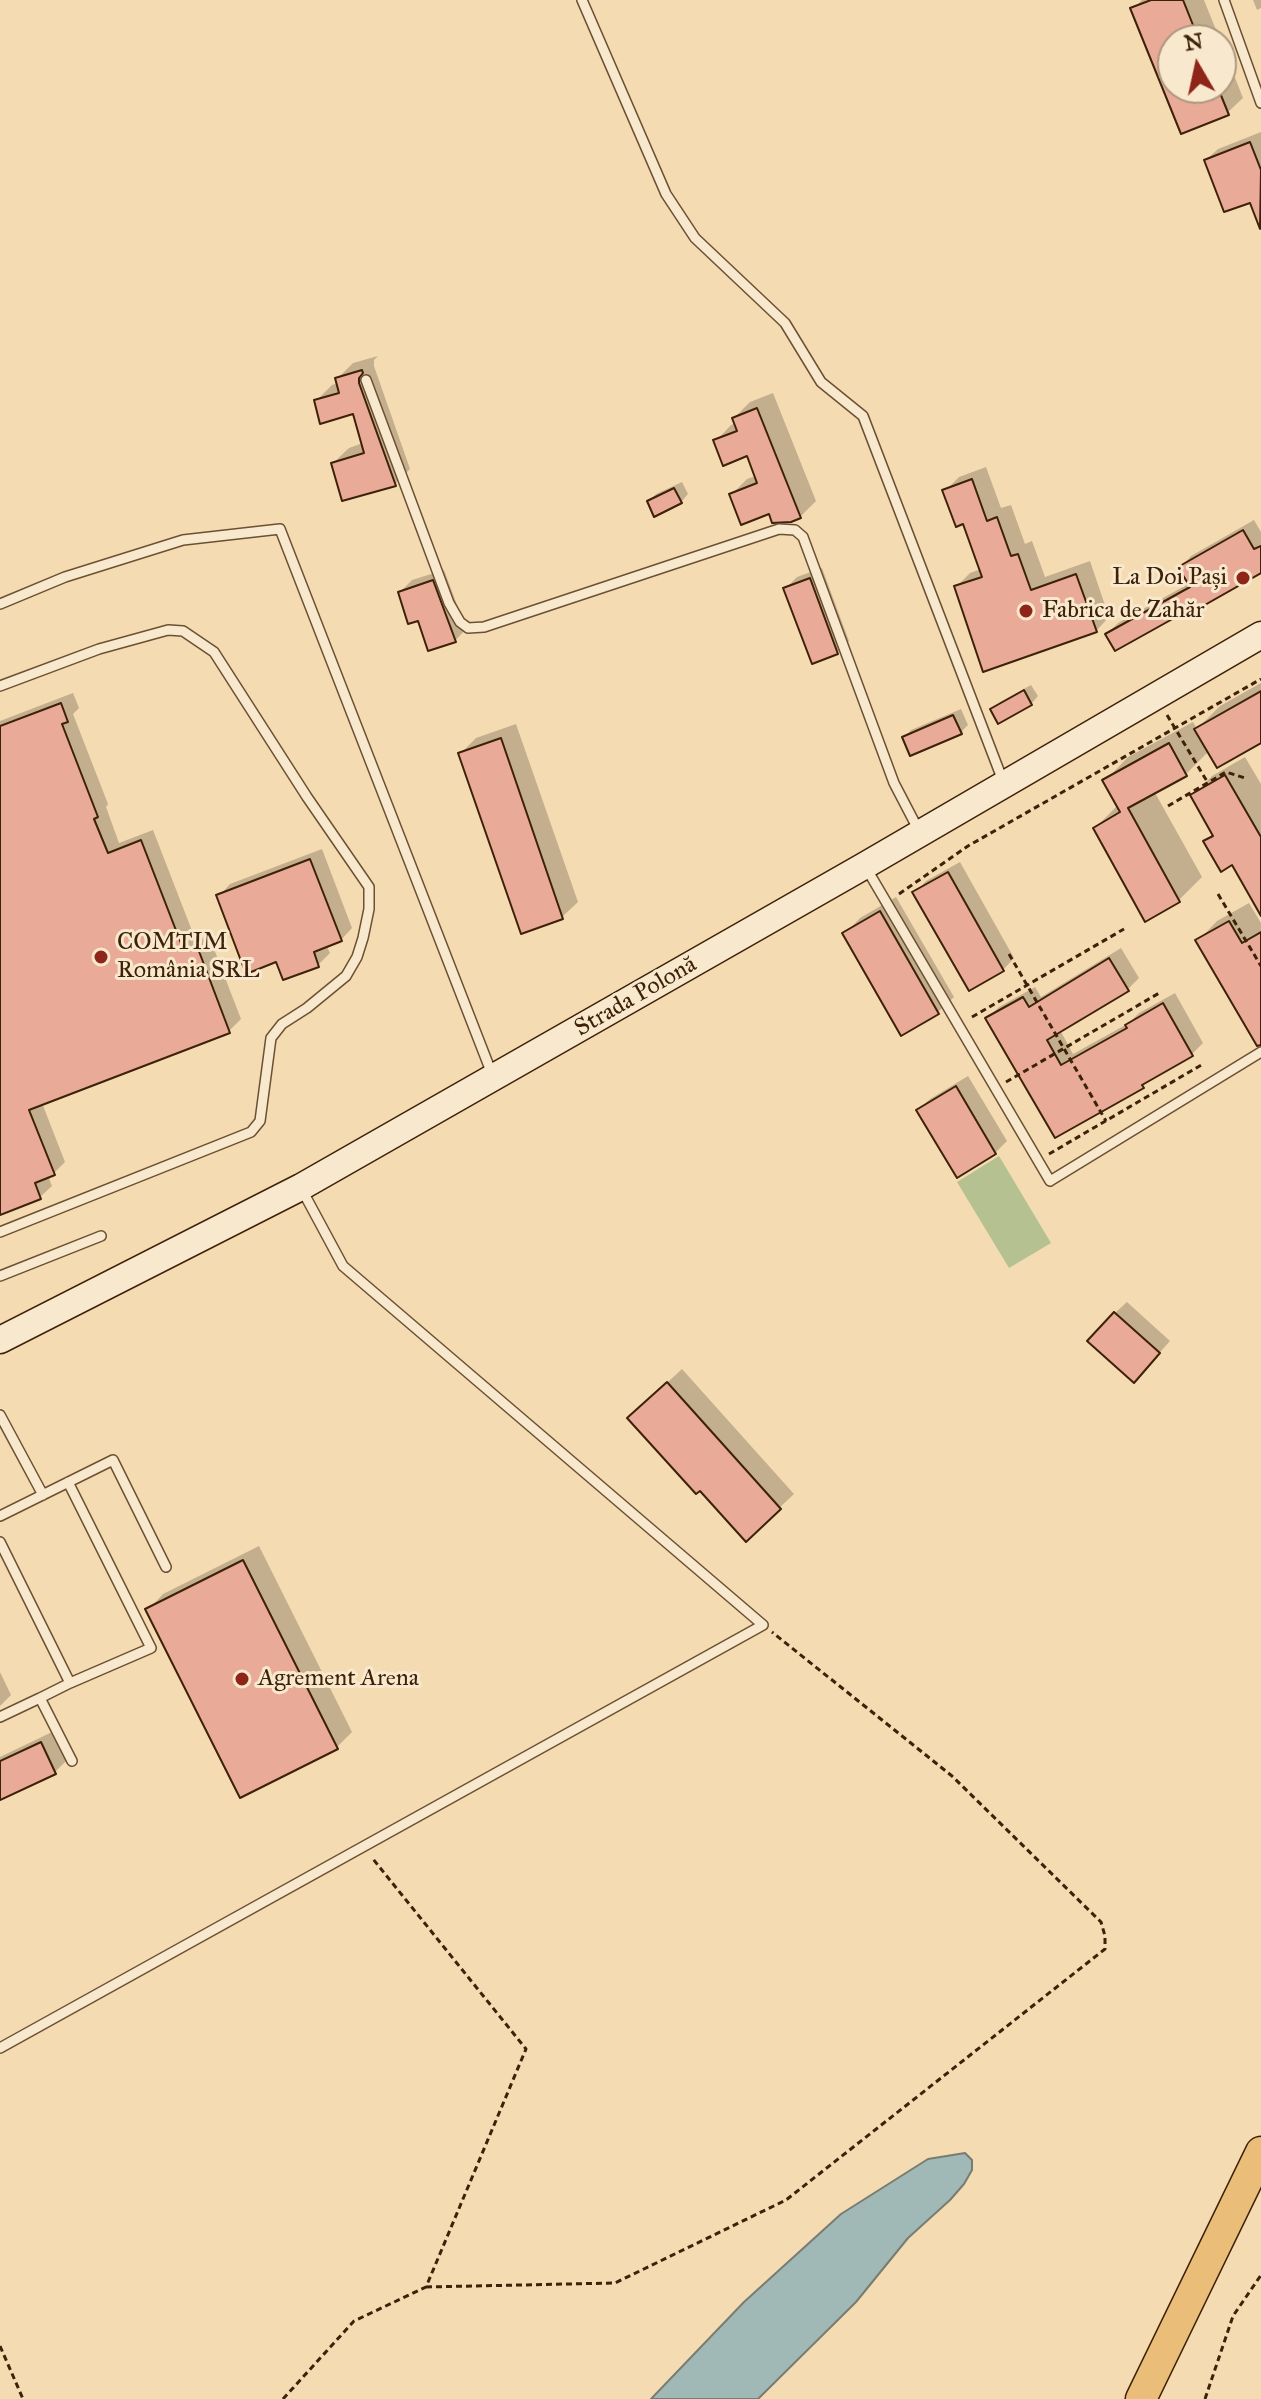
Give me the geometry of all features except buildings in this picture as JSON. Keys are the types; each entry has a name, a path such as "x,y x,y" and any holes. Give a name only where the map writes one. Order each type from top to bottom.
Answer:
{"main road":[{"name":"Strada Polonă","path":"0,1340 301,1187 1261,635"},
{"path":"1141,2399 1261,2152"}],"lane":[{"path":"582,0 666,194 695,238 785,323 821,382 863,416 1004,784"},
{"path":"1224,0 1261,103"},
{"path":"366,380 449,603 460,622 468,628 484,627 779,529 795,530 803,537 894,783 920,833"},
{"path":"0,604 65,577 183,540 280,529 494,1078"},
{"path":"0,686 99,649 168,630 183,631 214,652 369,887 369,909 357,957 346,976 282,1024 271,1038 260,1121 251,1132 0,1232"},
{"path":"864,866 1050,1181 1261,1052"},
{"path":"0,2048 763,1625 343,1266 301,1187"},
{"path":"0,1276 101,1236"},
{"path":"0,1415 43,1495"},
{"path":"0,1516 113,1460 166,1567"},
{"path":"0,1717 151,1648 68,1482"},
{"path":"0,1542 70,1683"},
{"path":"40,1698 72,1761"}],"path":[{"path":"886,903 968,846 1261,679"},
{"path":"1162,706 1208,783"},
{"path":"1168,806 1226,772 1245,778"},
{"path":"1218,894 1261,966"},
{"path":"959,1025 1124,929"},
{"path":"1009,954 1106,1121"},
{"path":"996,1088 1161,992"},
{"path":"1038,1160 1203,1064"},
{"path":"283,2399 354,2321 426,2287 615,2283 786,2200 1105,1949 1101,1922 952,1776 763,1625"},
{"path":"363,1846 526,2049 426,2287"},
{"path":"1205,2399 1233,2316 1261,2275"},
{"path":"0,2346 23,2399"}],"green space":[{"path":"999,1156 1051,1243 1009,1268 957,1182"}],"water":[{"path":"965,2153 972,2160 972,2170 964,2184 908,2238 856,2302 758,2399 651,2399 744,2302 841,2214 928,2159"}],"place":[{"name":"La Doi Pași","path":"1243,578"},
{"name":"Fabrica de Zahăr","path":"1026,611"},
{"name":"COMTIM România SRL","path":"101,957"},
{"name":"Agrement Arena","path":"242,1679"}]}
